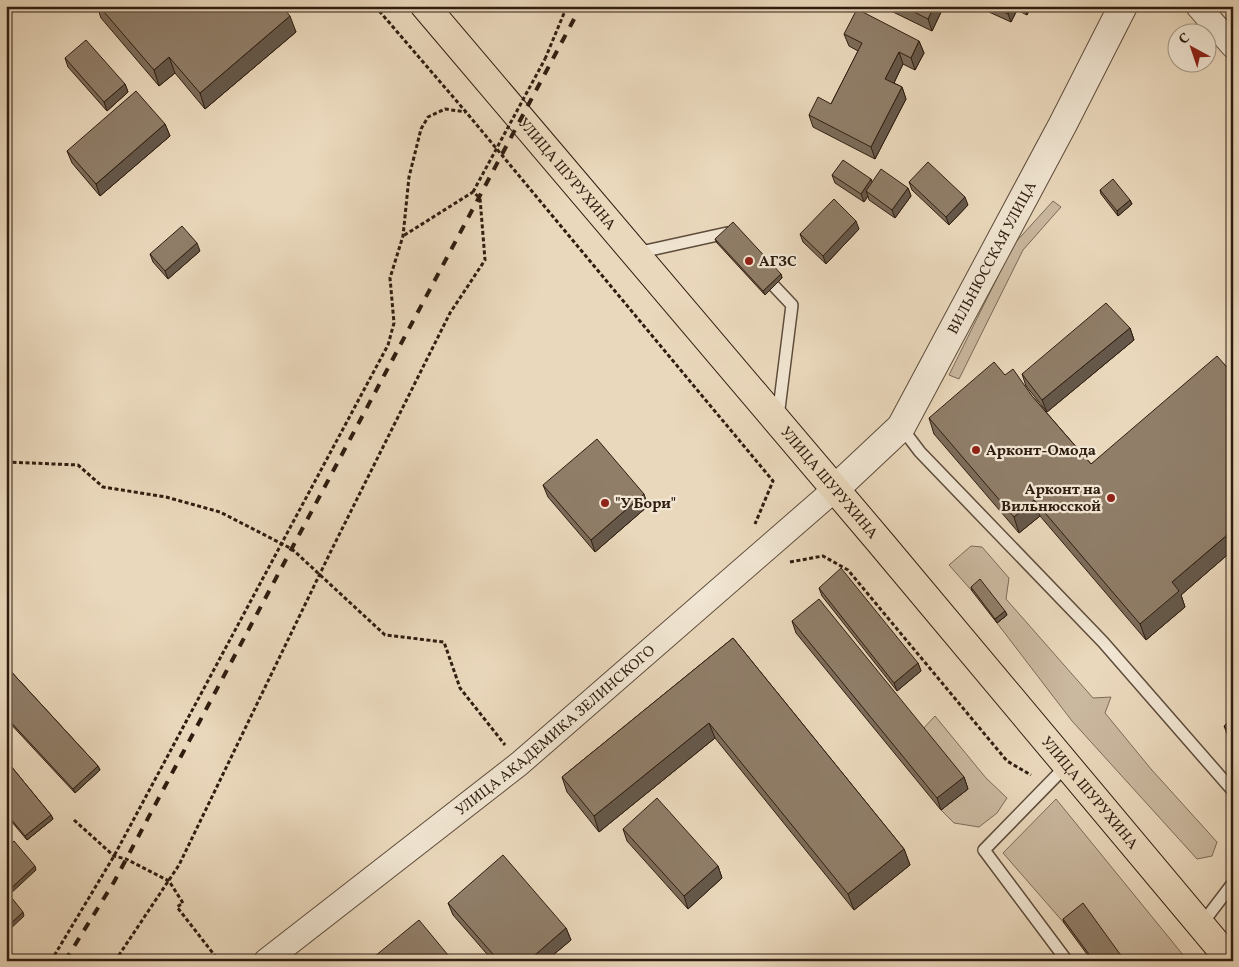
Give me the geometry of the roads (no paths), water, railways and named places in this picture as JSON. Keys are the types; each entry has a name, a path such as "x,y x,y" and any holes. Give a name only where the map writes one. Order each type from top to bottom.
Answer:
{"highway":[{"name":"УЛИЦА ШУРУХИНА","path":"425,6 778,421 1231,961"}],"street":[{"name":"ВИЛЬНЮССКАЯ УЛИЦА","path":"834,490 901,427 1063,124 1123,6"},
{"path":"1198,6 1233,46"},
{"name":"УЛИЦА АКАДЕМИКА ЗЕЛИНСКОГО","path":"266,961 519,764 834,490"}],"lane":[{"path":"634,253 727,233"},
{"path":"774,286 792,305 778,421"},
{"path":"901,427 920,452 1103,642 1233,791"},
{"path":"1067,765 984,850 1067,961"},
{"path":"1201,924 1233,884"}],"railway":[{"path":"65,961 114,882 581,6"}],"place":[{"name":"АГЗС","path":"749,261"},
{"name":"Арконт-Омода","path":"976,450"},
{"name":"Арконт на Вильнюсской","path":"1111,498"},
{"name":"\"У Бори\"","path":"605,503"}]}
